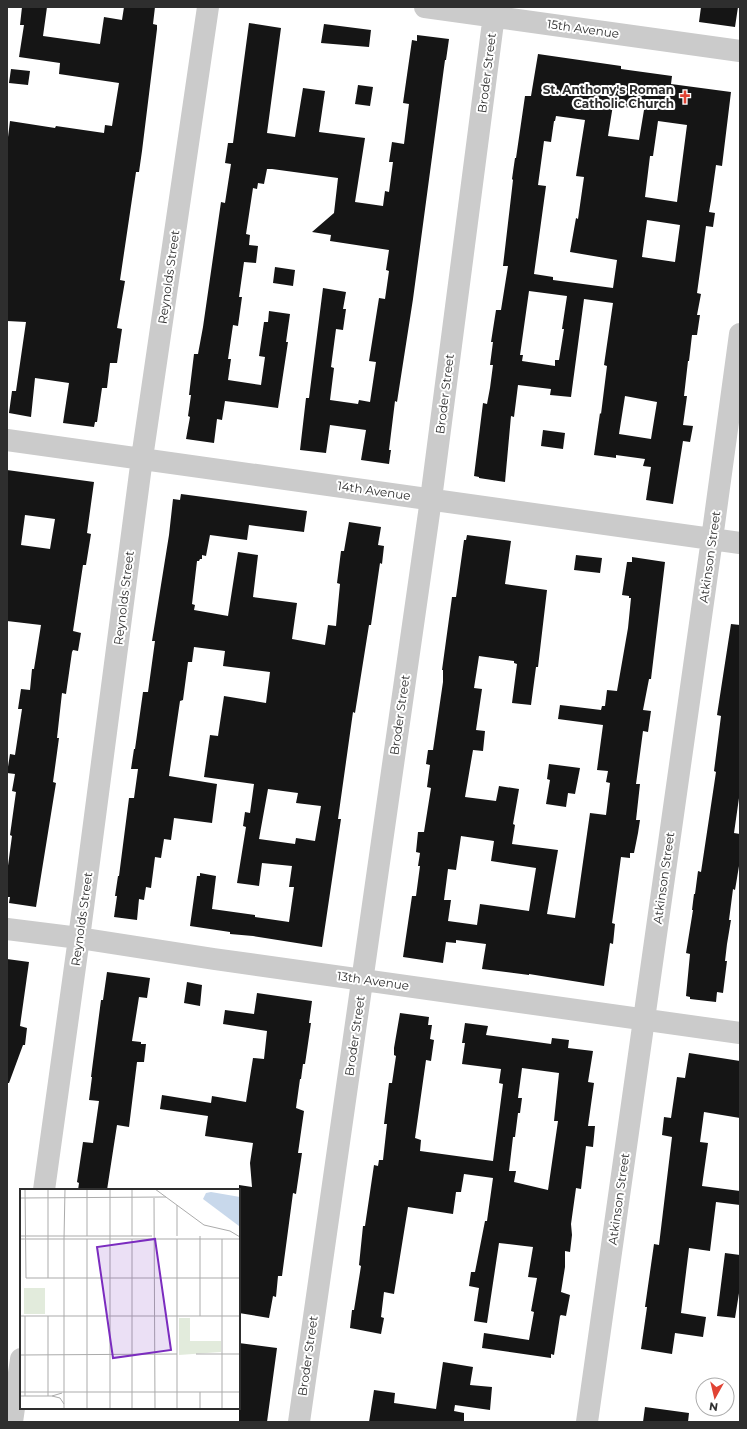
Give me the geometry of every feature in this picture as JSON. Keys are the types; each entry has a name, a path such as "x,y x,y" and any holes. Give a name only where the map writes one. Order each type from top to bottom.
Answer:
{"street":[{"name":"Reynolds Street","path":"44,1189 79,938 142,458 208,7"},
{"name":"15th Avenue","path":"425,7 495,12 740,50"},
{"name":"Broder Street","path":"299,1422 431,499 495,12"},
{"name":"Atkinson Street","path":"587,1422 740,334"},
{"name":"14th Avenue","path":"7,440 740,543"},
{"name":"13th Avenue","path":"7,929 79,938 740,1033"},
{"path":"12,1422 20,1366"}],"building":[{"path":"22,7 47,7 43,36 100,44 104,17 122,20 124,7 155,7 153,24 157,25 157,29 142,151 139,172 136,172 120,280 125,281 117,328 122,329 117,363 110,363 107,388 102,388 97,422 95,422 94,427 63,423 69,383 35,378 31,417 9,413 12,391 16,391 26,322 7,321 7,145 10,121 55,128 56,126 104,133 105,125 112,126 119,83 59,74 60,63 19,57 24,25 20,25"},
{"path":"701,7 738,7 735,27 699,22"},
{"path":"249,23 281,28 267,133 295,137 303,88 325,91 319,132 365,138 355,202 383,206 385,191 389,192 393,162 389,162 392,142 404,144 409,104 403,103 412,40 417,41 417,35 449,39 413,299 397,402 395,401 389,450 391,450 389,464 361,460 366,430 330,425 326,453 300,450 306,398 309,398 323,288 346,292 343,309 346,309 343,330 336,329 331,367 334,368 330,400 358,404 359,400 370,402 376,362 369,361 379,298 385,299 389,271 386,270 389,250 330,241 331,235 312,232 334,213 338,178 272,169 267,169 264,184 258,183 257,189 253,188 246,234 250,235 249,245 258,246 256,263 244,262 239,297 242,297 238,326 233,325 228,359 231,359 228,380 261,385 265,357 259,356 264,322 268,322 269,311 290,314 286,342 288,342 278,408 225,401 222,420 217,419 214,443 186,439 190,417 188,416 191,395 189,395 194,354 198,354 203,327 221,202 225,203 231,164 225,163 228,143 233,143"},
{"path":"324,24 371,30 369,47 321,43"},
{"path":"538,54 621,66 621,69 672,76 671,84 731,92 722,166 716,165 709,212 715,213 713,227 706,226 697,293 701,294 697,315 700,315 697,335 692,335 684,396 687,396 683,425 693,426 690,442 683,441 673,504 646,500 651,467 643,466 645,459 616,455 616,458 594,455 607,366 604,365 613,303 584,299 571,397 550,395 551,389 518,385 514,417 511,416 505,482 474,476 483,403 487,404 490,388 493,365 490,365 493,342 491,342 496,310 501,310 508,266 503,266 515,158 525,96 531,96","holes":["613,105 644,110 639,140 608,136","556,116 585,120 576,176 584,177 578,219 576,218 570,252 617,260 613,288 553,280 553,277 534,274 546,186 538,185 544,141 551,142","658,121 687,125 677,202 645,197 650,156 653,156","647,220 680,225 675,262 642,257","529,291 567,296 559,360 555,360 555,366 522,361 523,355 520,355","625,396 657,402 651,439 619,434"]},
{"path":"11,69 30,71 28,85 9,83"},
{"path":"358,85 373,87 370,106 355,104"},
{"path":"275,267 295,270 293,286 273,283"},
{"path":"543,430 565,433 563,449 541,446"},
{"path":"7,470 94,482 87,533 91,534 86,565 83,565 73,631 81,633 78,651 73,650 72,652 66,694 62,693 57,738 59,738 53,782 56,783 36,907 9,903 10,897 7,897 7,873 12,836 10,835 16,792 12,791 15,774 7,773 10,754 15,755 22,709 18,709 21,689 30,690 32,669 34,669 41,625 7,621","holes":["25,515 55,519 50,549 21,545"]},
{"path":"181,494 307,511 304,532 249,525 247,540 210,535 206,556 202,555 202,559 197,561 192,604 195,605 194,610 228,616 238,552 258,555 253,597 297,603 292,639 325,645 328,625 336,626 340,584 337,583 341,551 344,551 349,522 381,527 378,545 384,546 382,564 380,563 371,625 369,625 355,713 353,712 338,819 341,819 322,947 253,936 230,934 230,932 190,926 197,876 200,876 200,873 216,876 212,909 255,915 255,917 289,922 294,887 289,887 292,866 262,863 259,886 237,883 246,827 243,826 245,812 250,813 254,784 204,777 210,735 218,736 224,696 266,703 270,672 223,666 225,651 194,647 192,662 188,662 183,700 180,701 169,776 217,784 212,823 174,818 171,840 164,839 161,858 155,857 151,888 146,887 144,900 139,899 137,920 114,917 117,896 115,896 129,798 134,798 138,769 131,769 143,692 148,692 155,641 152,641 169,535 173,499 180,500","holes":["268,789 298,793 296,803 321,806 315,841 296,838 295,844 259,839"]},
{"path":"467,535 511,541 505,584 547,590 538,667 536,667 531,705 512,703 517,664 514,663 514,661 479,656 474,688 482,689 476,730 485,731 483,751 473,750 465,797 496,801 499,786 519,789 513,824 515,825 512,844 558,850 547,914 575,918 590,813 606,815 610,783 606,782 608,771 597,770 603,725 558,719 560,705 601,710 602,706 605,706 607,690 617,691 628,628 631,598 629,598 629,596 622,595 627,562 632,562 632,557 665,562 651,679 649,679 643,710 651,711 648,732 643,731 636,784 640,784 636,820 640,820 634,853 630,853 630,858 621,857 612,923 615,924 613,944 610,943 604,986 529,974 482,969 486,944 456,940 456,943 446,942 443,963 403,957 412,896 416,896 420,866 418,866 420,853 416,852 418,832 424,832 431,788 427,787 430,765 426,764 428,750 433,750 443,682 442,670 452,597 456,597 464,540 466,540","holes":["461,836 494,841 491,861 536,868 529,911 480,904 477,925 448,921 451,900 444,900 448,869 456,870"]},
{"path":"576,555 602,558 600,573 574,570"},
{"path":"731,624 740,625 740,791 734,833 740,834 740,860 735,890 733,889 729,920 731,920 725,961 727,961 723,993 717,992 716,1002 690,999 690,997 686,996 690,954 686,953 694,894 698,871 701,872 716,772 714,771 721,716 717,715"},
{"path":"549,764 580,768 575,794 568,793 566,807 546,804 550,780 547,779"},
{"path":"7,959 29,962 20,1026 27,1028 25,1045 23,1045 9,1083 7,1083"},
{"path":"107,972 150,978 147,998 139,997 132,1041 146,1044 144,1062 137,1062 129,1127 117,1125 107,1189 78,1189 79,1183 77,1182 83,1142 93,1143 99,1101 89,1100 101,1000 103,1000"},
{"path":"187,982 202,985 200,1006 184,1003"},
{"path":"257,993 312,1001 309,1023 311,1023 305,1064 303,1064 296,1108 304,1111 298,1153 302,1153 296,1194 293,1193 282,1276 278,1276 276,1297 273,1296 269,1318 240,1313 239,1185 252,1187 250,1163 253,1143 205,1136 208,1116 160,1109 162,1095 211,1103 212,1096 246,1102 253,1058 264,1059 267,1031 223,1024 225,1010 254,1014"},
{"path":"400,1013 429,1017 428,1025 432,1025 430,1039 434,1040 431,1061 426,1060 415,1138 421,1140 420,1151 493,1161 503,1084 499,1083 501,1069 462,1064 465,1043 462,1043 465,1023 488,1026 486,1035 551,1044 552,1038 569,1040 568,1048 593,1051 588,1082 594,1083 588,1126 595,1126 593,1147 586,1146 581,1189 576,1188 571,1224 572,1235 570,1252 565,1251 565,1267 561,1292 570,1295 566,1316 560,1316 554,1355 551,1354 551,1358 482,1348 484,1333 529,1340 534,1312 531,1311 537,1278 528,1277 533,1247 499,1243 487,1323 474,1321 479,1288 469,1286 471,1272 475,1272 485,1221 487,1221 493,1178 464,1174 461,1192 456,1192 453,1214 408,1207 394,1294 384,1292 381,1317 384,1318 381,1334 350,1328 361,1266 359,1265 363,1226 365,1226 374,1165 378,1166 379,1160 383,1160 387,1124 384,1124 389,1083 392,1083 396,1056 394,1055","holes":["522,1068 559,1073 554,1121 558,1121 548,1190 514,1182 516,1171 509,1171 513,1137 515,1137 518,1113 520,1113 522,1098 518,1098"]},
{"path":"689,1053 740,1061 740,1118 704,1112 700,1142 708,1143 702,1186 740,1191 740,1205 716,1202 710,1251 689,1248 681,1313 706,1317 703,1337 675,1333 672,1354 641,1349 654,1244 659,1245 672,1137 662,1135 664,1117 671,1118 677,1077 685,1078"},
{"path":"725,1253 740,1255 740,1287 735,1318 717,1316"},
{"path":"240,1343 277,1348 267,1422 239,1422"},
{"path":"443,1362 473,1367 470,1385 492,1387 490,1410 455,1405 454,1411 464,1413 464,1422 369,1422 374,1390 395,1393 394,1403 436,1409"},
{"path":"645,1407 689,1413 688,1422 643,1422"}],"place":[{"name":"St. Anthony's Roman Catholic Church","path":"685,97"}]}
